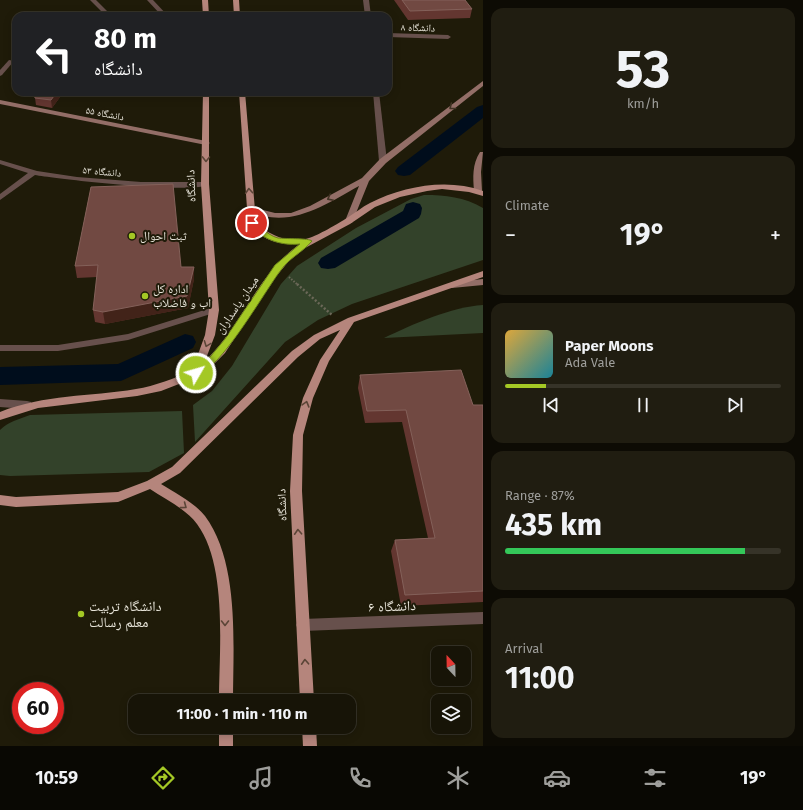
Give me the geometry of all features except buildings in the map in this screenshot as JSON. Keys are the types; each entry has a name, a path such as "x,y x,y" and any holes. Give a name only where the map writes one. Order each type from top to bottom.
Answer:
{"main road":[{"path":"205,0 206,12"},
{"path":"236,0 237,12"},
{"name":"دانشگاه","path":"196,373 210,335 214,310 205,184 206,96"},
{"path":"242,96 252,223 260,232 274,239 293,242 309,241"},
{"name":"میدان پاسداران","path":"0,416 27,405 39,402 121,394 157,388 196,373 214,359 228,341 278,267 290,255 309,241 349,221 372,205 416,189 454,188 481,192"},
{"path":"0,500 16,502 118,497 151,484 176,470 295,354 317,337 351,320 483,274"},
{"name":"دانشگاه","path":"307,694 296,491 298,435 308,398 325,360 351,320"},
{"path":"151,484 200,519 215,546 224,585 226,694"},
{"path":"226,734 226,746"},
{"path":"309,734 310,746"}],"street":[{"path":"94,0 105,12"},
{"path":"150,0 161,12"},
{"path":"366,0 368,12"},
{"name":"دانشگاه ۸","path":"392,35 448,37"},
{"path":"0,74 11,60"},
{"path":"250,209 269,215 285,216 300,212 365,180 383,161 483,83"},
{"path":"376,96 383,161"},
{"name":"دانشگاه ۵۵","path":"0,102 206,143"},
{"path":"481,192 476,173 479,160 483,154"},
{"name":"دانشگاه ۵۳","path":"0,162 34,172 96,182 162,185 205,184"},
{"path":"0,198 34,172"},
{"path":"349,221 365,180"},
{"path":"452,285 483,282"},
{"path":"0,348 13,350 58,348 128,336 214,310"},
{"path":"0,403 27,405"},
{"name":"دانشگاه ۶","path":"303,626 483,618"}],"path":[{"path":"278,267 336,318 351,320"}],"green space":[{"path":"424,195 455,197 469,201 483,208 483,260 352,304 318,320 285,342 195,442 193,405 212,391 232,366 281,284 297,266 356,228 411,199"},
{"path":"483,305 483,333 384,338 445,313 471,306"},
{"path":"182,411 184,453 149,472 10,476 0,475 0,430 18,419 30,415"}],"waterway":[{"path":"404,171 483,110"},
{"path":"328,263 412,214 413,208"},
{"path":"0,376 121,372 185,342"}],"place":[{"name":"ثبت احوال","path":"132,236"},
{"name":"اداره کل اب و فاضلاب","path":"145,296"},
{"name":"دانشگاه تربیت معلم رسالت","path":"81,614"}],"route":[{"path":"196,373 214,359 228,341 278,267 290,255 309,241 293,242 274,239 260,232 252,223"}]}
